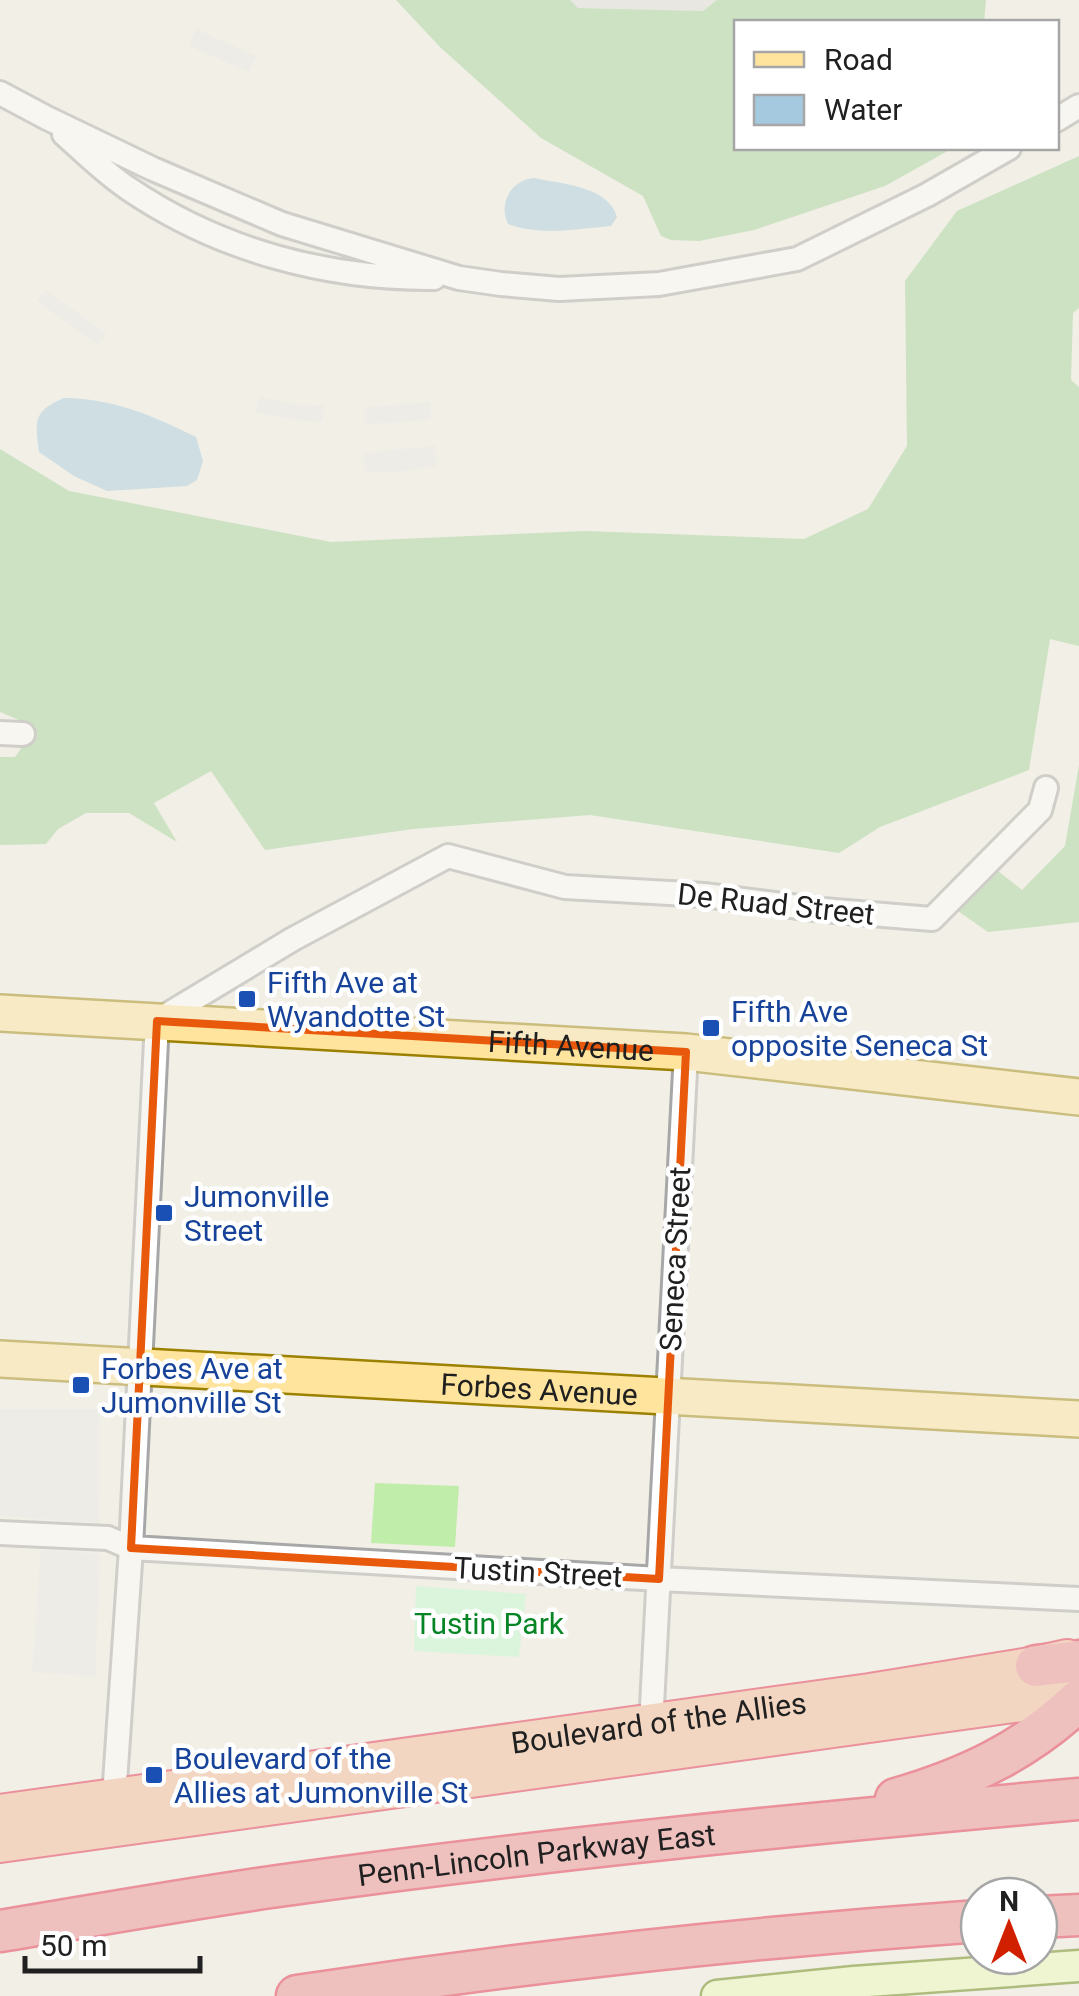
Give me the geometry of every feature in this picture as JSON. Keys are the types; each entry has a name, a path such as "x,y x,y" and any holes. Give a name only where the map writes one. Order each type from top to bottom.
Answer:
{"highway":[{"path":"812,1824 971,1774 1037,1737 1079,1658"},
{"name":"Boulevard of the Allies","path":"0,1814 889,1690 1059,1690"},
{"name":"Boulevard of the Allies","path":"0,1844 1059,1690"},
{"name":"Penn-Lincoln Parkway East","path":"0,1932 349,1877 812,1824 1079,1799"},
{"path":"297,1996 640,1952 959,1923"}],"main road":[{"name":"Fifth Avenue","path":"0,1013 686,1052 1079,1097"},
{"name":"Forbes Avenue","path":"0,1360 1079,1419"},
{"path":"716,1996 1079,1966"}],"street":[{"path":"0,93 153,169 282,224 460,278"},
{"path":"47,118 128,189 229,242 336,272 392,278 460,278 559,289 659,284 797,259 926,195 1005,150"},
{"name":"De Ruad Street","path":"157,1021 293,939 448,856 566,887 704,895 932,919 1040,810 1046,788"},
{"path":"114,1797 157,1021"},
{"name":"Seneca Street","path":"652,1706 686,1052"},
{"name":"Tustin Street","path":"0,1532 108,1538 130,1548 1079,1599"}],"highlighted area":[{"path":"157,1021 686,1052 659,1579 131,1548"}],"shaded area":[{"path":"570,0 717,0 703,11 578,8"},
{"path":"196,29 256,56 249,72 189,46"},
{"path":"46,290 106,334 98,345 37,301"},
{"path":"259,397 325,406 322,422 256,412"},
{"path":"430,402 431,420 365,424 364,407"},
{"path":"435,446 437,466 365,472 363,453"},
{"path":"0,1409 100,1409 99,1523 0,1516"},
{"path":"41,1550 100,1554 95,1677 32,1672"}],"green space":[{"path":"396,0 570,0 578,8 703,11 717,0 986,0 984,20 734,20 734,150 949,150 885,186 754,230 699,241 661,236 643,196 541,138 440,47"},
{"path":"1079,156 1079,308 1073,313 1071,380 1079,387 1079,646 1050,639 1029,770 880,827 839,853 590,815 413,829 265,850 211,771 154,803 177,842 129,813 86,813 58,829 46,844 0,845 0,757 15,757 36,727 0,712 0,449 69,491 331,542 585,531 804,539 868,509 907,446 905,281 957,211"},
{"path":"1079,765 1079,922 988,932 958,911 998,871 1022,890 1065,846"},
{"path":"375,1483 459,1486 455,1547 371,1543"},
{"name":"Tustin Park","path":"416,1586 526,1594 519,1657 414,1651"}],"water":[{"path":"534,178 594,193 612,207 617,217 611,226 572,230 533,230 508,224 505,208 509,194 519,183"},
{"path":"64,398 100,401 132,410 196,437 203,461 197,480 187,486 107,491 74,476 39,452 38,418 46,408"}],"place":[{"name":"Fifth Ave at Wyandotte St","path":"247,999"},
{"name":"Fifth Ave opposite Seneca St","path":"711,1028"},
{"name":"Jumonville Street","path":"164,1213"},
{"name":"Forbes Ave at Jumonville St","path":"81,1385"},
{"name":"Boulevard of the Allies at Jumonville St","path":"154,1775"}]}
